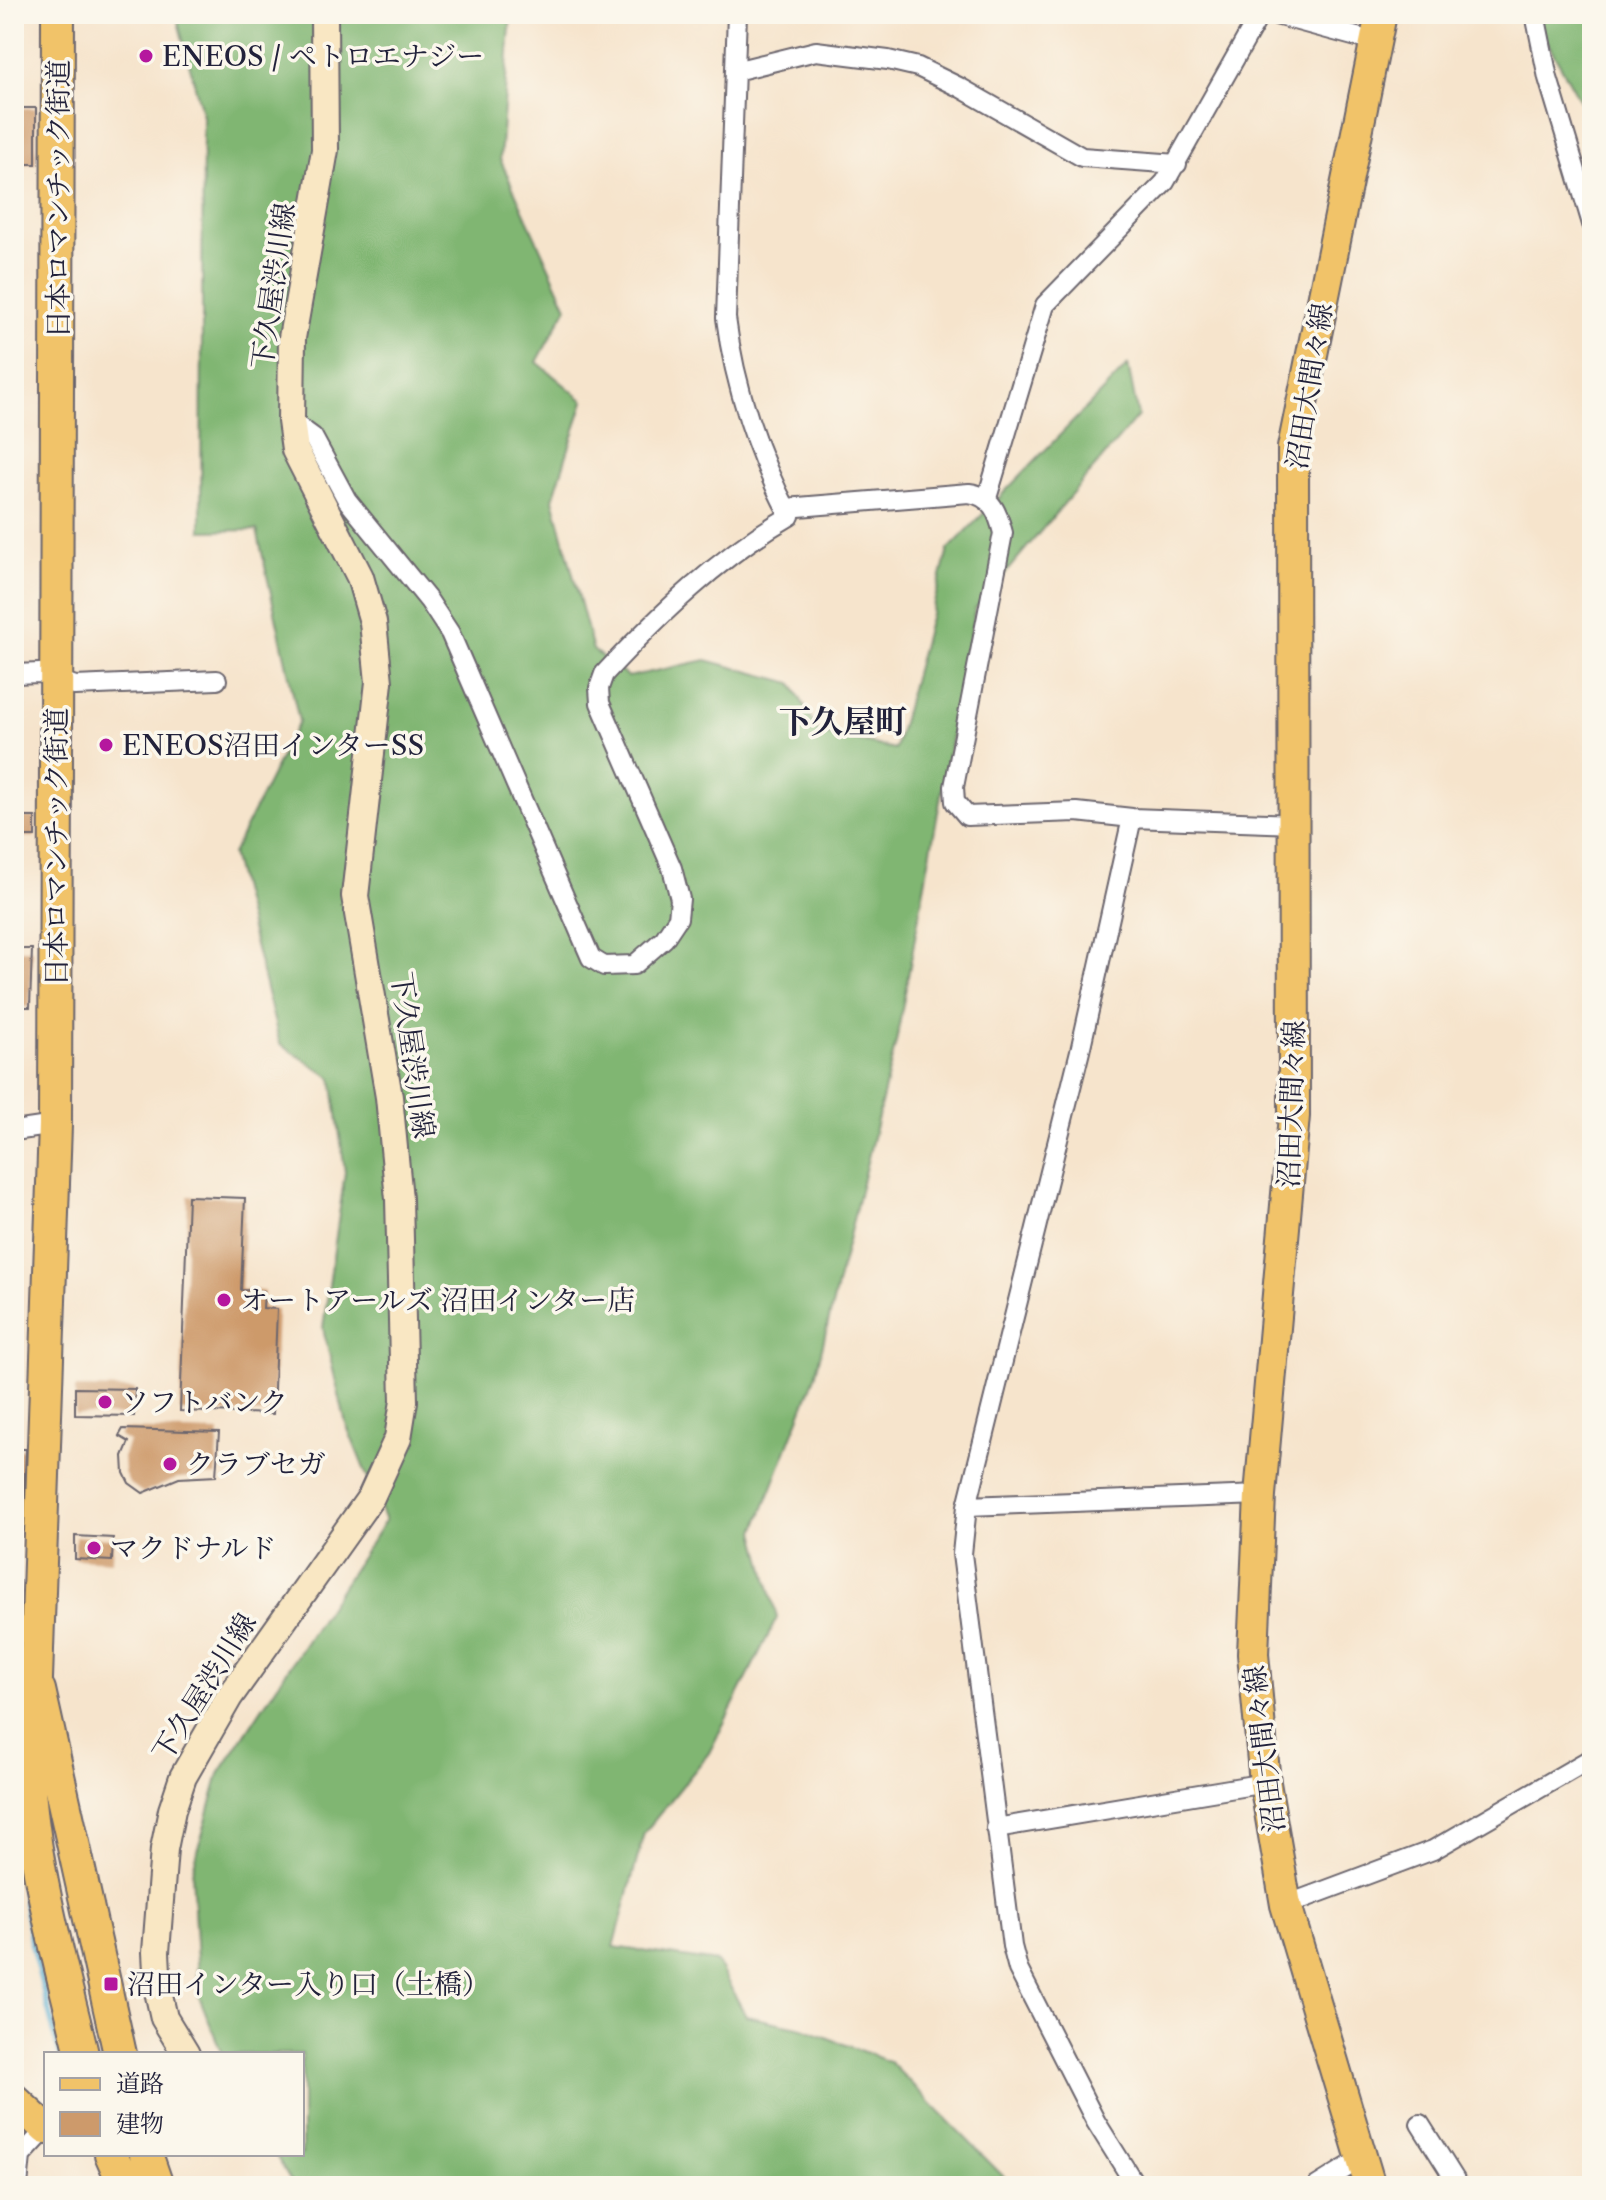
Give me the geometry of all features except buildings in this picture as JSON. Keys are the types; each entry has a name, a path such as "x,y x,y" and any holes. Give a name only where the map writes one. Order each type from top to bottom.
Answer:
{"highway":[{"name":"日本ロマンチック街道","path":"58,14 55,1125 36,1679 27,1738 34,1824 55,1939 82,2052"},
{"name":"日本ロマンチック街道","path":"36,1679 120,2052"},
{"path":"112,2156 125,2186"},
{"path":"147,2156 157,2186"}],"main road":[{"name":"下久屋渋川線","path":"185,2052 164,2018 158,1991 156,1952 164,1849 175,1799 199,1745 229,1697 371,1497 398,1438 404,1401 395,1155 389,1097 355,896 379,682 373,622 360,577 295,450 291,421 292,338 325,150 324,14"},
{"name":"沼田大間々線","path":"1366,2172 1286,1905 1265,1783 1253,1654 1260,1495 1294,1116 1293,448 1378,28"},
{"path":"14,2099 44,2127"}],"street":[{"path":"291,421 313,437 347,500 429,601 450,633 591,958 604,966 634,965 652,952 678,918 680,899 672,868 600,703 599,688 604,674 680,598 755,536 790,516 764,457 730,354 726,318 737,14"},
{"path":"1260,14 1165,182 1045,305 987,498 1003,533 954,787 955,802 967,816 987,818 1077,812 1132,818 1295,824"},
{"path":"1272,14 1378,28"},
{"path":"1535,14 1548,78 1592,224"},
{"path":"735,71 816,51 888,60 918,67 961,88 1082,157 1177,164"},
{"path":"786,508 969,493 987,498"},
{"path":"14,674 40,673 75,686 217,680"},
{"path":"1132,818 1080,1051 967,1506 962,1554 996,1828 1018,1969 1096,2122 1136,2186"},
{"path":"14,1131 55,1125"},
{"path":"967,1506 1260,1495"},
{"path":"1286,1905 1433,1850 1592,1758"},
{"path":"996,1828 1265,1783"},
{"path":"1420,2124 1459,2186"},
{"path":"18,2186 21,2156 44,2131"},
{"path":"1317,2186 1366,2172"}],"green space":[{"path":"176,14 511,14 500,159 567,307 537,362 584,401 553,499 593,650 628,677 706,660 792,683 818,732 895,749 948,550 1128,365 1138,416 975,609 896,1042 815,1377 755,1531 777,1618 709,1753 644,1833 614,1947 717,1962 746,2016 803,2028 890,2062 1013,2186 294,2186 276,2156 304,2156 304,2052 221,2052 199,1996 192,1872 219,1774 385,1521 346,1424 323,1328 345,1172 332,1078 280,1044 232,854 299,721 257,530 201,531 203,116"},
{"path":"1532,14 1592,14 1592,122 1536,22"}],"waterway":[{"path":"14,1827 31,1941 59,2052"}],"place":[{"name":"ENEOS / ペトロエナジー","path":"146,56"},
{"name":"ENEOS沼田インターSS","path":"106,745"},
{"name":"オートアールズ 沼田インター店","path":"224,1300"},
{"name":"ソフトバンク","path":"105,1402"},
{"name":"クラブセガ","path":"170,1464"},
{"name":"マクドナルド","path":"94,1548"},
{"name":"沼田インター入り口（土橋）","path":"111,1984"}],"district":[{"name":"下久屋町","path":"843,722"}]}
